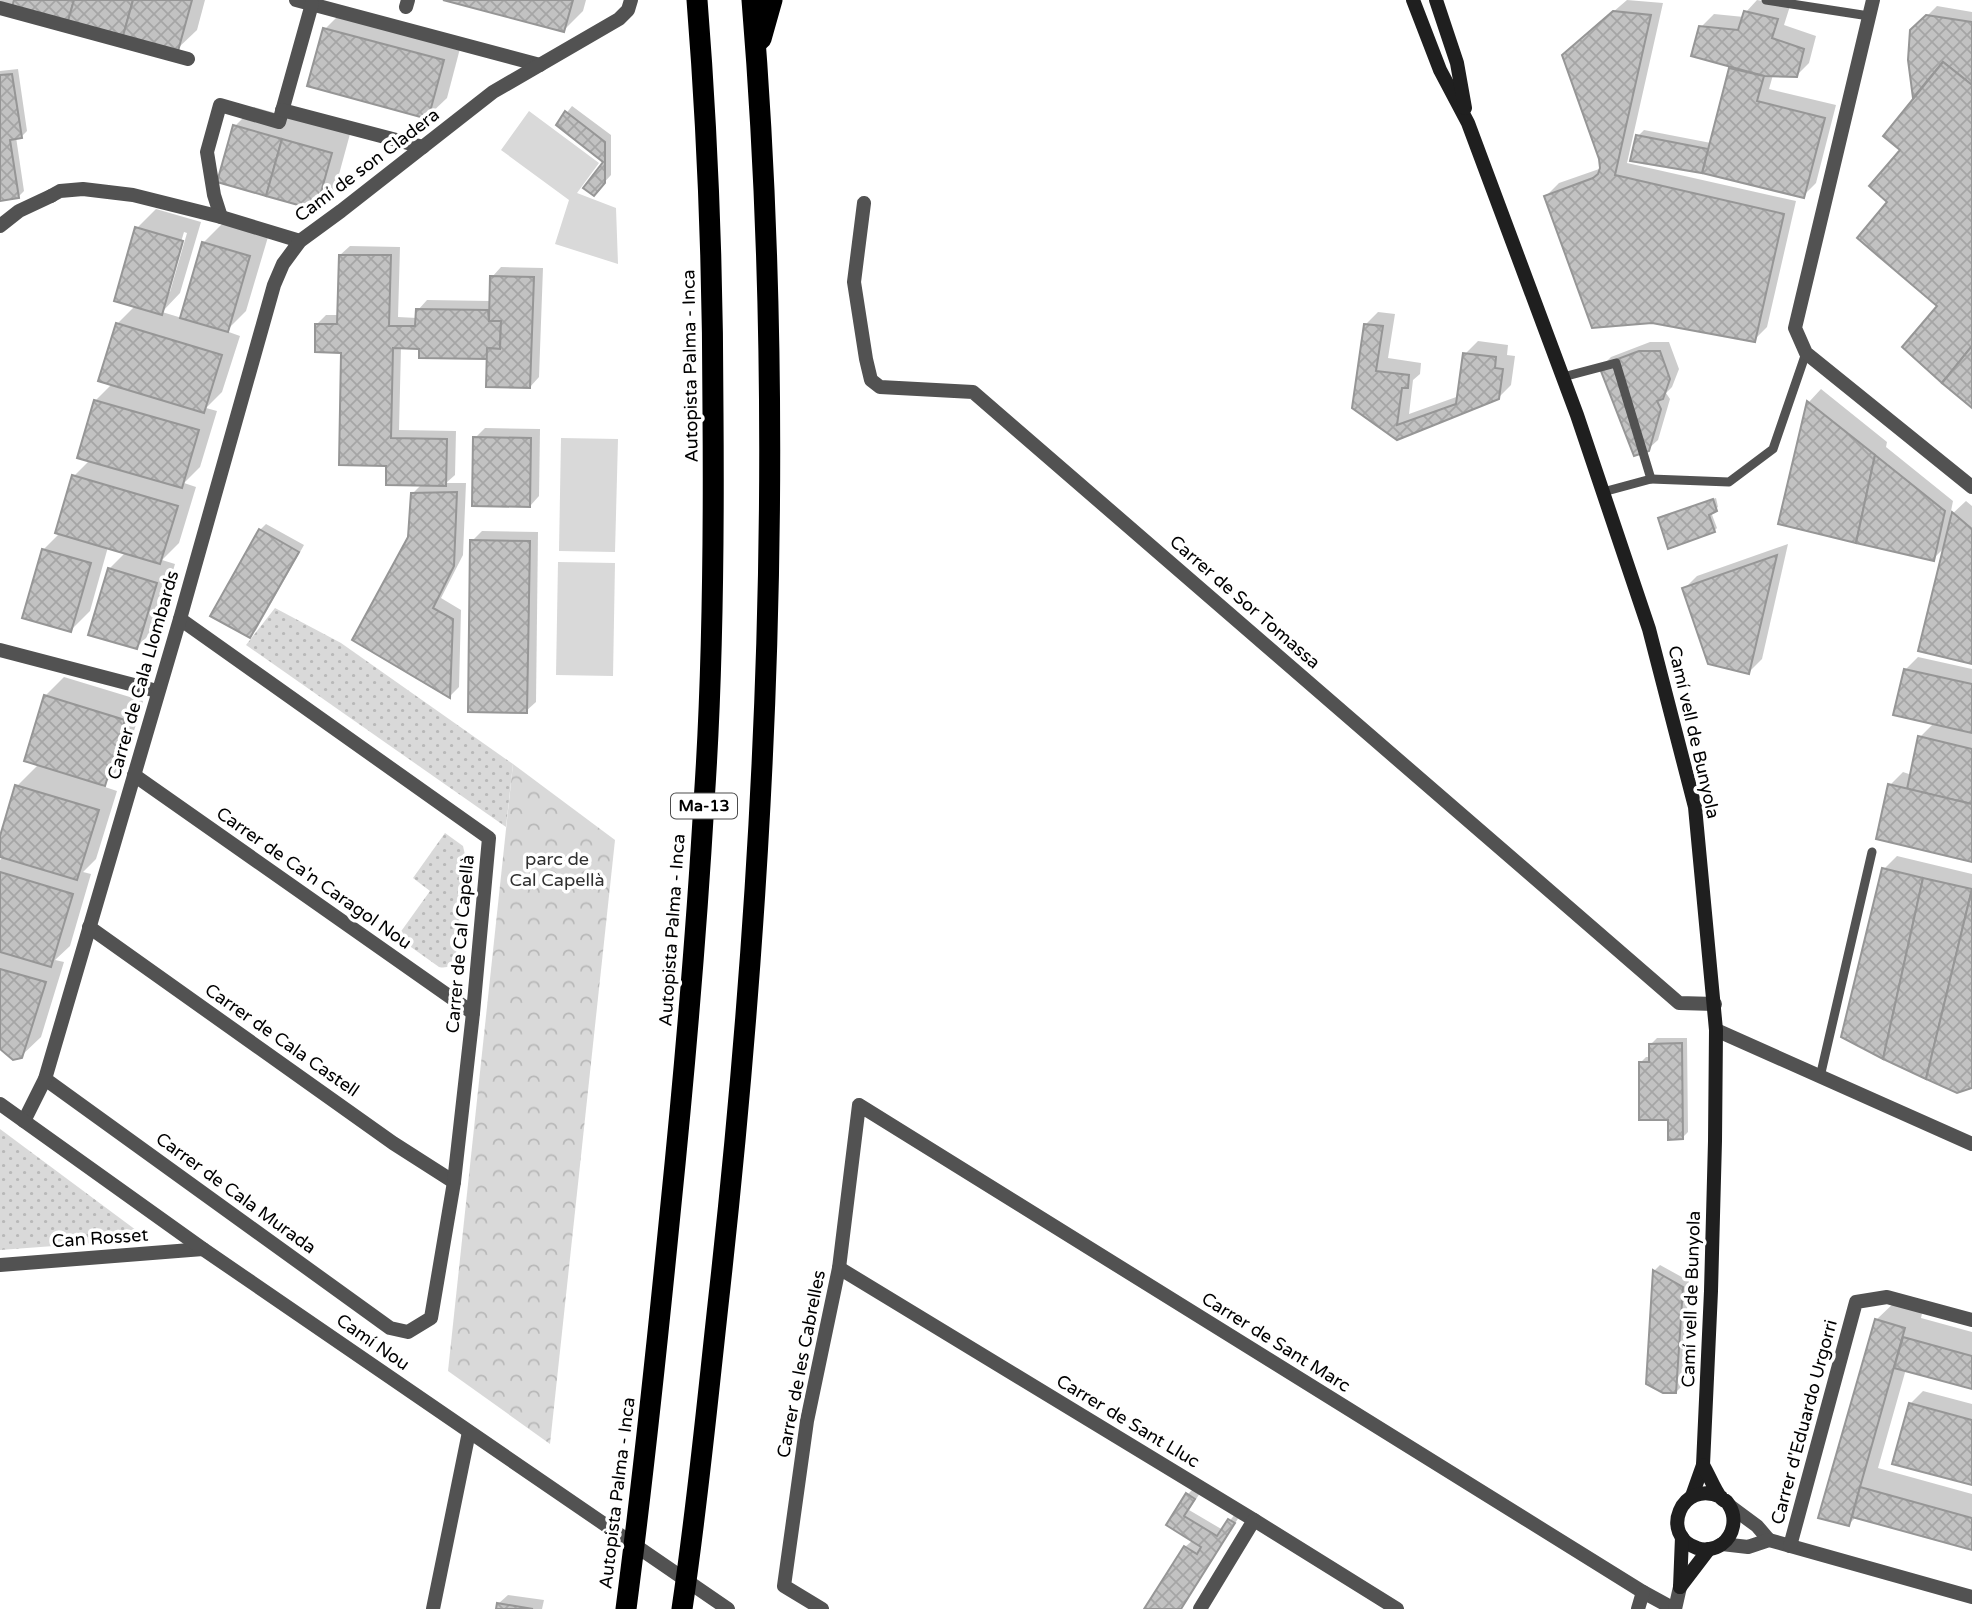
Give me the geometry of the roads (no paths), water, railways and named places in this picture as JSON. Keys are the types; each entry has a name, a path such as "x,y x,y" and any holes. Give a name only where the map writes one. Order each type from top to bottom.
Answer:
{"highway":[{"name":"Autopista Palma - Inca","path":"626,1609 654,1375 686,1057 705,800 713,542 713,284 697,0"},
{"name":"Ma-13","path":"682,1609 694,1528 732,1172 751,931 767,656 769,348 765,200 752,0"},
{"path":"757,54 772,0"}],"main road":[{"path":"1413,0 1440,70 1468,123"},
{"path":"1438,4 1457,63 1468,123"},
{"name":"Camí vell de Bunyola","path":"1468,123 1563,377 1649,629 1695,807 1716,1030 1712,1277 1703,1465 1692,1496"},
{"path":"1680,1587 1716,1546 1728,1538 1734,1522 1703,1465"},
{"path":"1716,1546 1693,1547 1682,1537 1677,1519 1679,1510 1692,1496 1707,1493 1725,1502"},
{"path":"1680,1587 1682,1537"}],"street":[{"path":"296,0 540,65"},
{"name":"Camí de son Cladera","path":"0,226 19,211 60,191 72,189 133,195 221,217 300,241 493,92 619,19 628,10 631,0"},
{"path":"1873,0 1795,328 1806,353 1972,487"},
{"path":"221,217 214,195 207,152 219,105 279,122 312,4"},
{"path":"0,8 188,59"},
{"path":"282,110 423,148"},
{"name":"Carrer de Sor Tomassa","path":"864,203 854,282 871,380 880,387 973,392 1679,1003 1715,1004"},
{"name":"Carrer de Cala Llombards","path":"24,1121 45,1079 180,619 274,285 283,264 300,241"},
{"name":"Carrer de Cal Capellà","path":"180,619 489,838 454,1182 431,1318 408,1332"},
{"path":"0,650 157,691"},
{"name":"Carrer de Ca'n Caragol Nou","path":"134,775 473,1013"},
{"name":"Carrer de Cala Castell","path":"89,927 393,1143 454,1182"},
{"path":"1716,1030 1972,1144"},
{"name":"Carrer de Cala Murada","path":"45,1079 390,1328 408,1332"},
{"name":"Camí Nou","path":"0,1104 203,1249 728,1609"},
{"name":"Carrer de les Cabrelles","path":"822,1609 784,1586 807,1420 839,1268 859,1105"},
{"name":"Carrer de Sant Marc","path":"859,1105 1643,1592 1675,1609"},
{"name":"Can Rosset","path":"0,1265 203,1249"},
{"name":"Carrer de Sant Lluc","path":"839,1268 1397,1609"},
{"name":"Carrer d'Eduardo Urgorri","path":"1790,1546 1856,1302 1887,1297 1972,1320"},
{"path":"433,1609 469,1432"},
{"path":"1725,1502 1757,1526 1769,1540 1972,1597"},
{"path":"1200,1609 1254,1520"},
{"path":"1716,1546 1748,1547 1769,1540"},
{"path":"1675,1609 1680,1587"},
{"path":"1638,1609 1643,1592"}],"lane":[{"path":"1766,0 1869,16"},
{"path":"1603,492 1651,479 1729,482 1773,449 1806,353"},
{"path":"1563,377 1616,363 1651,479"},
{"path":"1820,1077 1872,852"}],"park label":[{"name":"parc de Cal Capellà","path":"557,869"}]}
